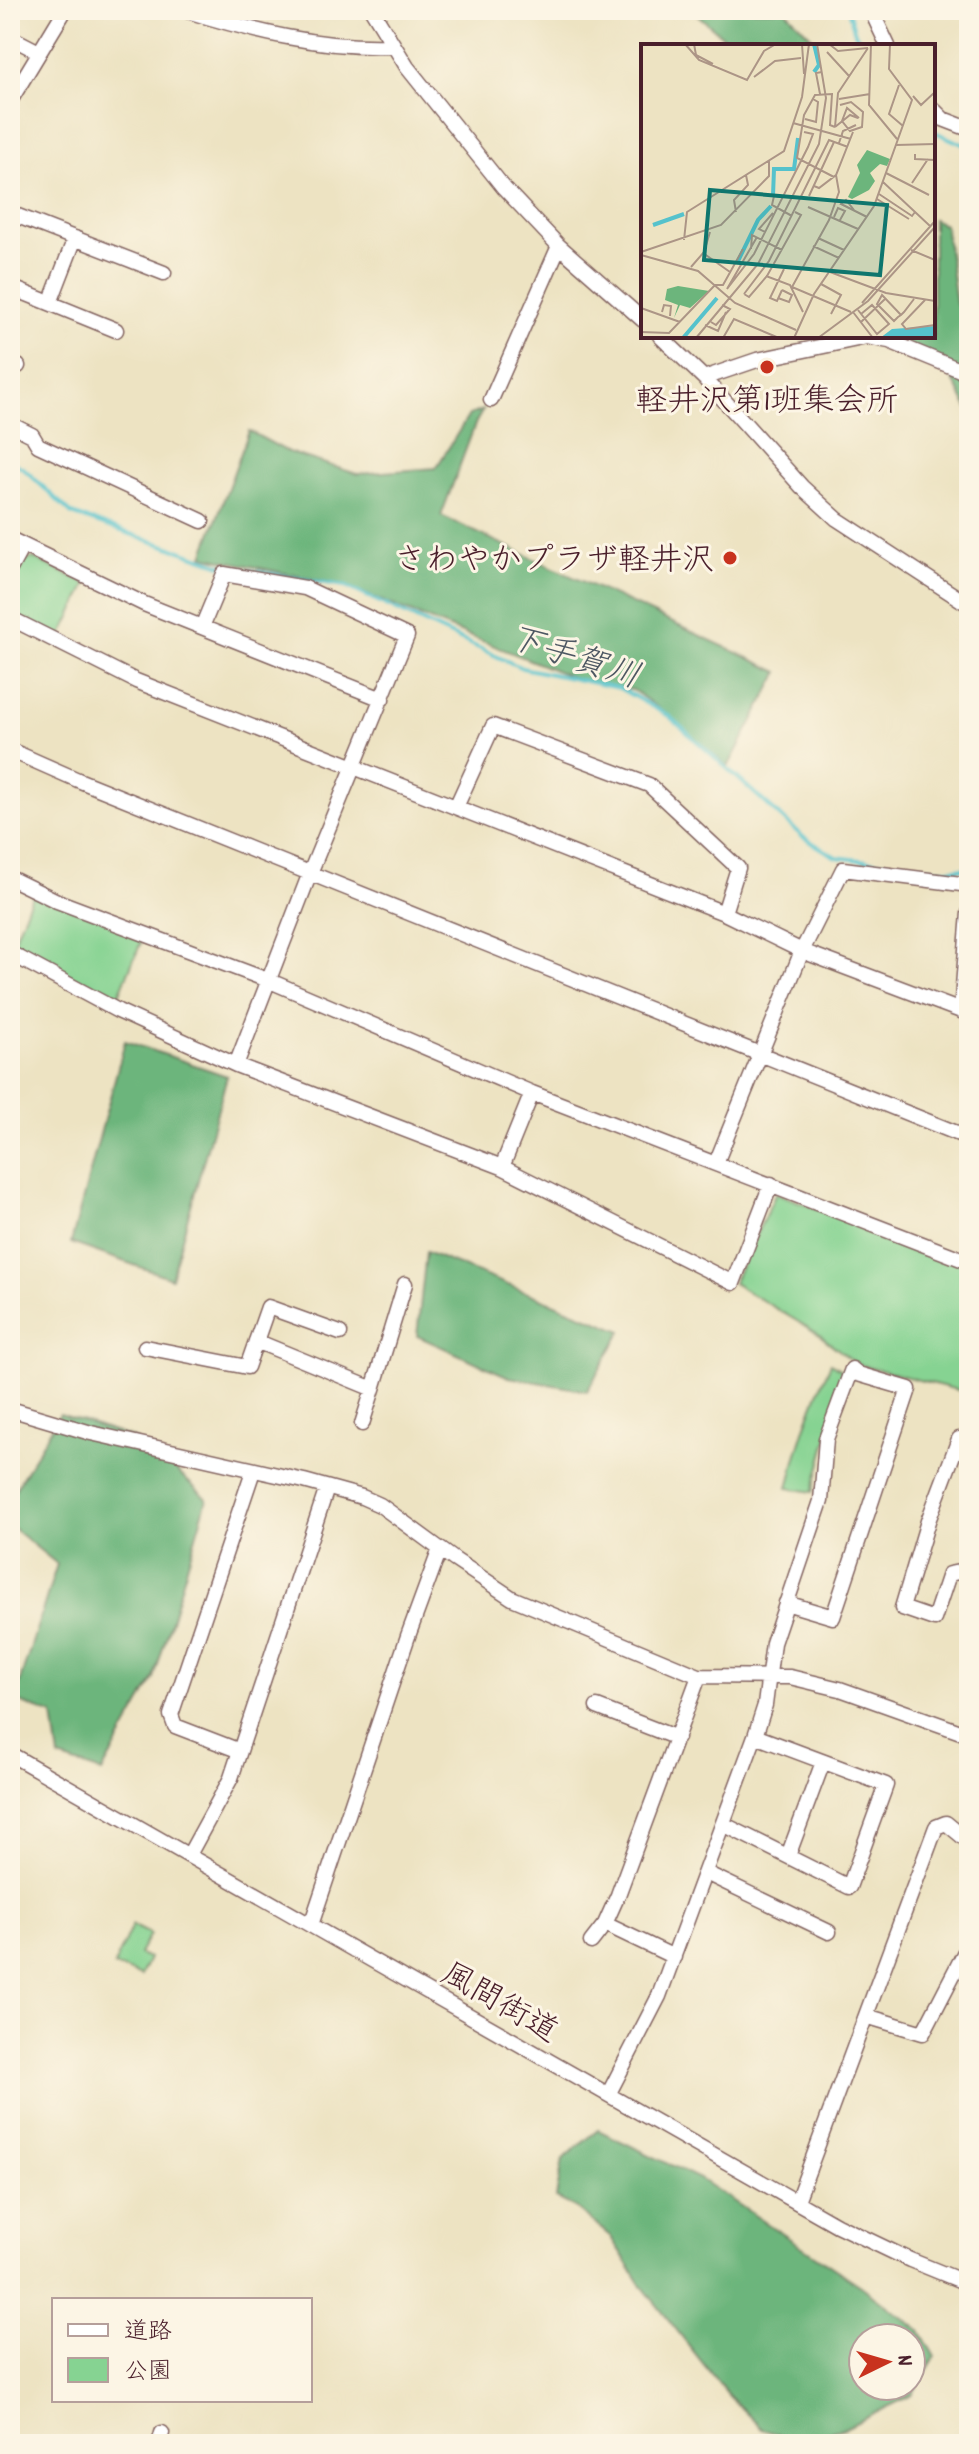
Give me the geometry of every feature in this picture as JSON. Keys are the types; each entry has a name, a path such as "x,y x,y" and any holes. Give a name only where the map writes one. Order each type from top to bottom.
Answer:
{"street":[{"path":"10,101 65,10"},
{"path":"184,10 249,30 295,39 392,46"},
{"path":"372,10 392,46 504,188 559,246 641,318"},
{"path":"871,10 887,44"},
{"path":"10,37 39,52"},
{"path":"935,111 943,119 969,129"},
{"path":"10,213 164,273"},
{"path":"50,303 75,238"},
{"path":"491,400 559,246"},
{"path":"10,287 116,330"},
{"path":"662,338 704,378 802,487 837,519 969,605"},
{"path":"704,378 757,360 862,338"},
{"path":"872,338 889,341 960,370 969,377"},
{"path":"10,424 32,435 38,445 202,521"},
{"path":"10,569 16,543 144,604 382,699"},
{"path":"202,627 224,574 305,588 407,636 236,1065"},
{"path":"10,618 136,681 724,913 802,951 965,1012 969,913"},
{"path":"456,807 493,726 649,785 738,868 724,913"},
{"path":"10,750 969,1138"},
{"path":"716,1163 802,951 843,869 969,885"},
{"path":"10,878 57,901 270,981 532,1093 969,1262"},
{"path":"10,953 118,1011 236,1065 502,1167 733,1283 771,1184"},
{"path":"502,1167 532,1093"},
{"path":"362,1424 405,1284"},
{"path":"145,1347 247,1367 268,1307 340,1333"},
{"path":"256,1341 373,1389"},
{"path":"609,2093 659,1996 755,1736 765,1705 773,1643 786,1603 821,1501 826,1439 852,1369 858,1374 909,1389 833,1617 786,1603"},
{"path":"10,1409 91,1433 327,1488 380,1505 512,1598 699,1676 790,1677 840,1689 969,1735"},
{"path":"969,1443 959,1439 928,1521 902,1608 934,1619 949,1574 969,1570"},
{"path":"240,1751 175,1726 171,1715 253,1471"},
{"path":"189,1855 231,1778 327,1488"},
{"path":"311,1925 440,1549"},
{"path":"591,1942 605,1924 640,1839 699,1676"},
{"path":"597,1707 677,1738"},
{"path":"723,1824 849,1887 886,1785 755,1736"},
{"name":"風間街道","path":"10,1754 797,2201 898,2254 969,2284"},
{"path":"788,1856 823,1762"},
{"path":"797,2201 936,1827 946,1823 969,1842"},
{"path":"706,1873 829,1932"},
{"path":"605,1924 674,1957"},
{"path":"866,2016 923,2033 969,1944"}],"green space":[{"path":"692,10 785,10 819,44 732,44"},
{"path":"935,220 945,225 956,303 969,326 969,411 949,372 899,338 935,338"},
{"path":"483,410 441,516 779,672 728,767 669,716 633,690 577,679 345,586 203,556 249,431 288,452 357,474 436,468 469,415"},
{"path":"33,558 87,584 60,639 10,614 10,585 24,561"},
{"path":"34,891 144,935 115,1004 11,947"},
{"path":"125,1041 227,1076 171,1278 71,1243"},
{"path":"776,1193 969,1266 969,1393 857,1364 817,1333 733,1283"},
{"path":"426,1252 622,1331 587,1391 509,1377 417,1336"},
{"path":"831,1363 845,1372 813,1492 788,1488 806,1424"},
{"path":"60,1414 132,1438 164,1459 207,1499 154,1678 102,1772 59,1758 53,1715 14,1700 57,1564 10,1526 10,1498"},
{"path":"132,1925 150,1934 139,1954 149,1958 141,1976 114,1966"},
{"path":"598,2130 700,2179 861,2286 908,2322 847,2322 847,2402 898,2402 845,2428 795,2440 762,2429 728,2395 642,2286 610,2236 573,2206 556,2198 563,2159"},
{"path":"927,2343 935,2357 927,2370"}],"waterway":[{"path":"848,10 855,33 863,44"},
{"path":"935,132 969,147"},
{"name":"下手賀川","path":"10,461 23,468 72,514 227,567 345,586 522,668 619,688 669,716 803,837 836,857 942,870 969,868"}],"place":[{"name":"軽井沢第1班集会所","path":"767,367"},
{"name":"さわやかプラザ軽井沢","path":"730,558"}]}
